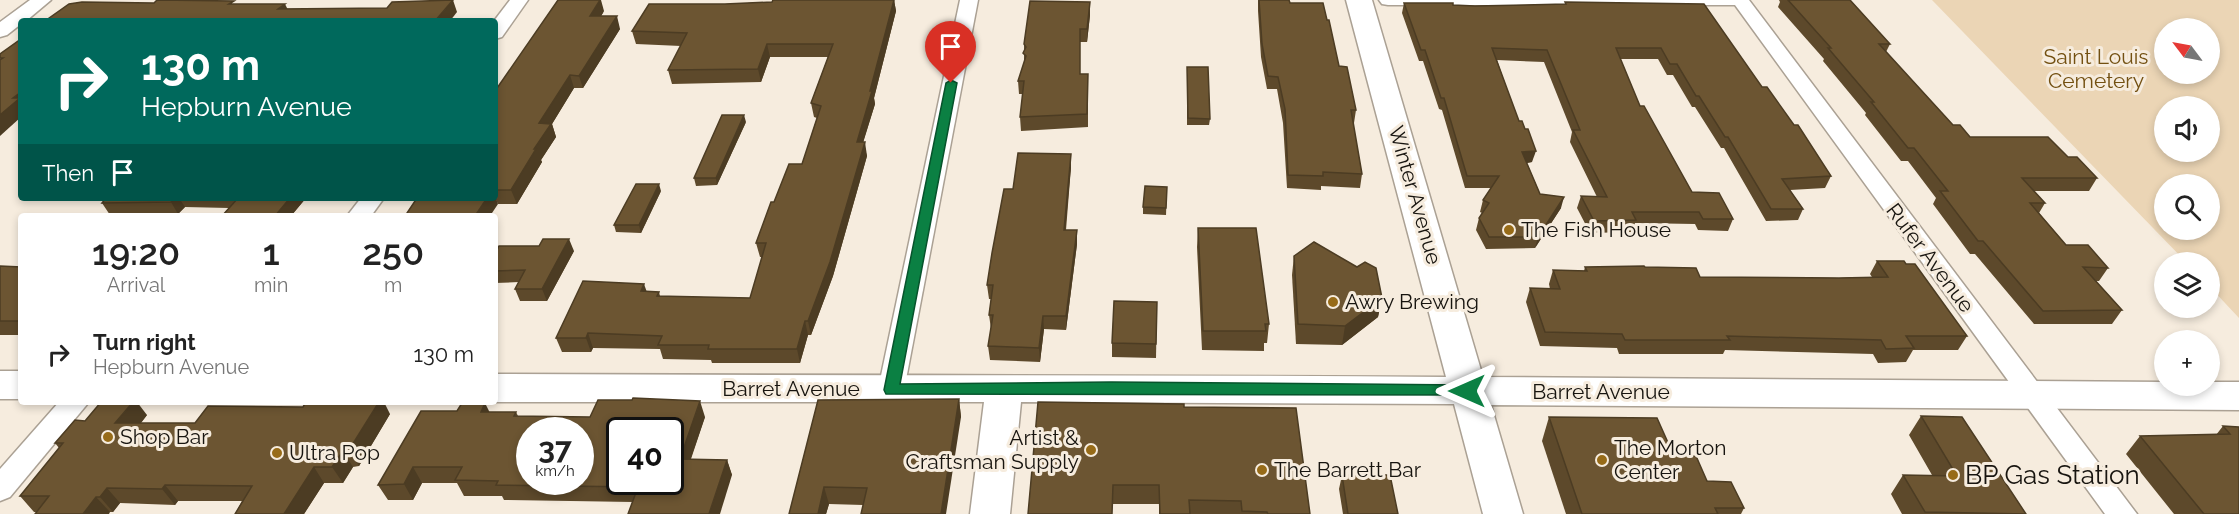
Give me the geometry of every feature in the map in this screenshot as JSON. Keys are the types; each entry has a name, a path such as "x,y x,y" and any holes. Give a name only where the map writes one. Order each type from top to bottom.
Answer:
{"street":[{"path":"0,31 42,0"},
{"path":"498,29 519,0"},
{"path":"891,390 969,0"},
{"name":"Winter Avenue","path":"1359,0 1503,514"},
{"path":"1388,0 1740,0"},
{"name":"Rufer Avenue","path":"1740,0 2122,514"},
{"path":"361,213 371,201"},
{"path":"0,385 18,385"},
{"name":"Barret Avenue","path":"498,388 891,390 1122,387 1855,395 2239,396"},
{"path":"990,514 1004,389"},
{"path":"0,489 72,405"}],"green space":[{"name":"Saint Louis Cemetery","path":"1932,0 2239,0 2239,318 2220,298 2220,252 2176,252 2165,240 2220,240 2220,174 2154,174 2154,229"}],"building":[{"path":"157,0 234,1 229,4 285,4 278,9 387,8 392,2 453,0 438,18 49,18 69,4 82,2 154,3"},
{"path":"558,0 600,0 590,16 617,16 579,76 570,75 539,123 551,124 511,190 498,190 498,87"},
{"path":"773,0 894,0 857,142 865,142 830,262 808,321 805,321 797,349 708,349 709,345 658,345 662,336 588,333 586,338 556,338 583,281 644,284 641,291 659,292 657,296 750,298 766,243 756,243 771,202 774,202 789,164 802,164 821,106 811,103 833,44 767,44 758,69 668,70 687,33 632,31 649,4 725,4 772,2"},
{"path":"1259,0 1323,3 1339,66 1347,67 1356,110 1351,110 1362,174 1323,172 1323,176 1288,175 1285,109 1278,77 1268,76 1262,44"},
{"path":"1788,0 1850,0 1890,44 1879,44 1953,125 1960,125 1970,137 2048,137 2068,157 2077,157 2097,178 2022,178 2045,203 2030,203 2066,245 2088,245 2108,268 2083,267 2122,310 2043,311 1983,241 1978,241 1940,191 1948,191 1914,148 1908,148 1871,102 1874,102 1828,48 1831,48"},
{"path":"1030,1 1090,2 1087,29 1080,29 1080,74 1088,74 1087,114 1020,117 1024,81 1018,81 1026,56 1023,53 1026,47 1024,44"},
{"path":"1565,2 1704,4 1762,87 1767,87 1794,125 1798,125 1831,176 1782,179 1803,209 1771,209 1728,137 1725,137 1699,96 1696,96 1677,64 1670,64 1661,48 1616,48 1640,106 1644,106 1692,192 1719,193 1733,219 1703,219 1699,212 1632,212 1636,220 1594,221 1581,196 1607,197 1573,130 1580,130 1547,50 1492,48 1519,121 1522,121 1525,129 1528,129 1536,151 1522,152 1540,194 1564,197 1538,237 1489,237 1479,218 1489,203 1483,200 1499,176 1467,176 1444,98 1441,98 1425,50 1421,50 1404,3 1453,3 1453,5 1475,6 1566,4"},
{"path":"18,41 18,94 13,98 18,100 0,115 0,60 3,58 0,58 0,54"},
{"path":"1187,67 1208,67 1210,119 1188,118"},
{"path":"722,115 744,115 716,178 694,178"},
{"path":"1018,153 1071,154 1064,230 1077,230 1066,316 1043,316 1039,348 988,346 993,315 989,315 993,285 987,285 1004,189 1013,189"},
{"path":"636,184 659,184 639,225 614,225"},
{"path":"1145,186 1167,187 1166,208 1143,207"},
{"path":"104,201 172,201 171,202 102,203"},
{"path":"235,201 288,201 278,213 225,213"},
{"path":"415,201 485,201 477,213 407,213"},
{"path":"1198,228 1256,228 1269,324 1265,324 1266,331 1203,331"},
{"path":"543,239 569,239 542,289 515,289 525,270 498,271 499,246 539,246"},
{"name":"Awry Brewing","path":"1314,242 1357,267 1365,262 1376,268 1382,298 1345,326 1298,324 1294,256"},
{"path":"1877,261 1904,261 1906,264 1915,264 1967,336 1906,336 1914,348 1886,349 1881,340 1727,336 1730,340 1625,340 1622,334 1545,332 1530,288 1560,289 1553,270 1587,271 1585,267 1696,268 1700,277 1888,277"},
{"path":"0,266 18,267 18,321 0,321"},
{"path":"1114,301 1157,302 1156,344 1112,343"},
{"path":"633,398 700,401 684,447 684,417 606,417 606,487 594,486 594,417 590,417 598,400 632,400"},
{"path":"959,399 941,514 861,514 867,488 824,487 818,514 789,514 818,400"},
{"path":"1038,402 1296,408 1310,514 1268,514 1267,512 1242,511 1241,501 1189,500 1190,514 1160,514 1159,485 1113,485 1112,514 1028,514"},
{"path":"98,405 130,405 115,423 195,423 208,406 377,405 349,450 343,451 332,467 314,467 284,514 235,514 252,486 165,485 162,489 107,488 100,497 96,497 83,514 35,514 49,496 20,496 63,443 55,443 75,420 85,421"},
{"path":"461,405 484,405 481,412 516,412 514,416 590,417 516,417 516,485 496,485 498,481 455,480 462,467 413,467 404,484 378,485 421,411 457,411"},
{"path":"1921,416 1962,417 2026,514 1925,512 1903,475 1957,476"},
{"name":"The Morton Center","path":"1549,417 1657,418 1674,456 1696,456 1707,481 1731,482 1744,508 1715,508 1718,514 1582,514"},
{"path":"2223,426 2239,427 2239,514 2204,514 2140,436 2230,434"},
{"path":"684,459 727,460 709,514 628,514 635,495 684,495"},
{"path":"1342,475 1390,475 1398,514 1348,514"}],"place":[{"name":"The Fish House","path":"1509,230"},
{"name":"Awry Brewing","path":"1333,302"},
{"name":"Shop Bar","path":"108,437"},
{"name":"Artist & Craftsman Supply","path":"1091,450"},
{"name":"Ultra Pop","path":"277,453"},
{"name":"The Morton Center","path":"1602,460"},
{"name":"The Barrett Bar","path":"1262,470"},
{"name":"BP Gas Station","path":"1953,475"}],"route":[{"path":"951,83 891,390 1111,387 1467,391"}]}
